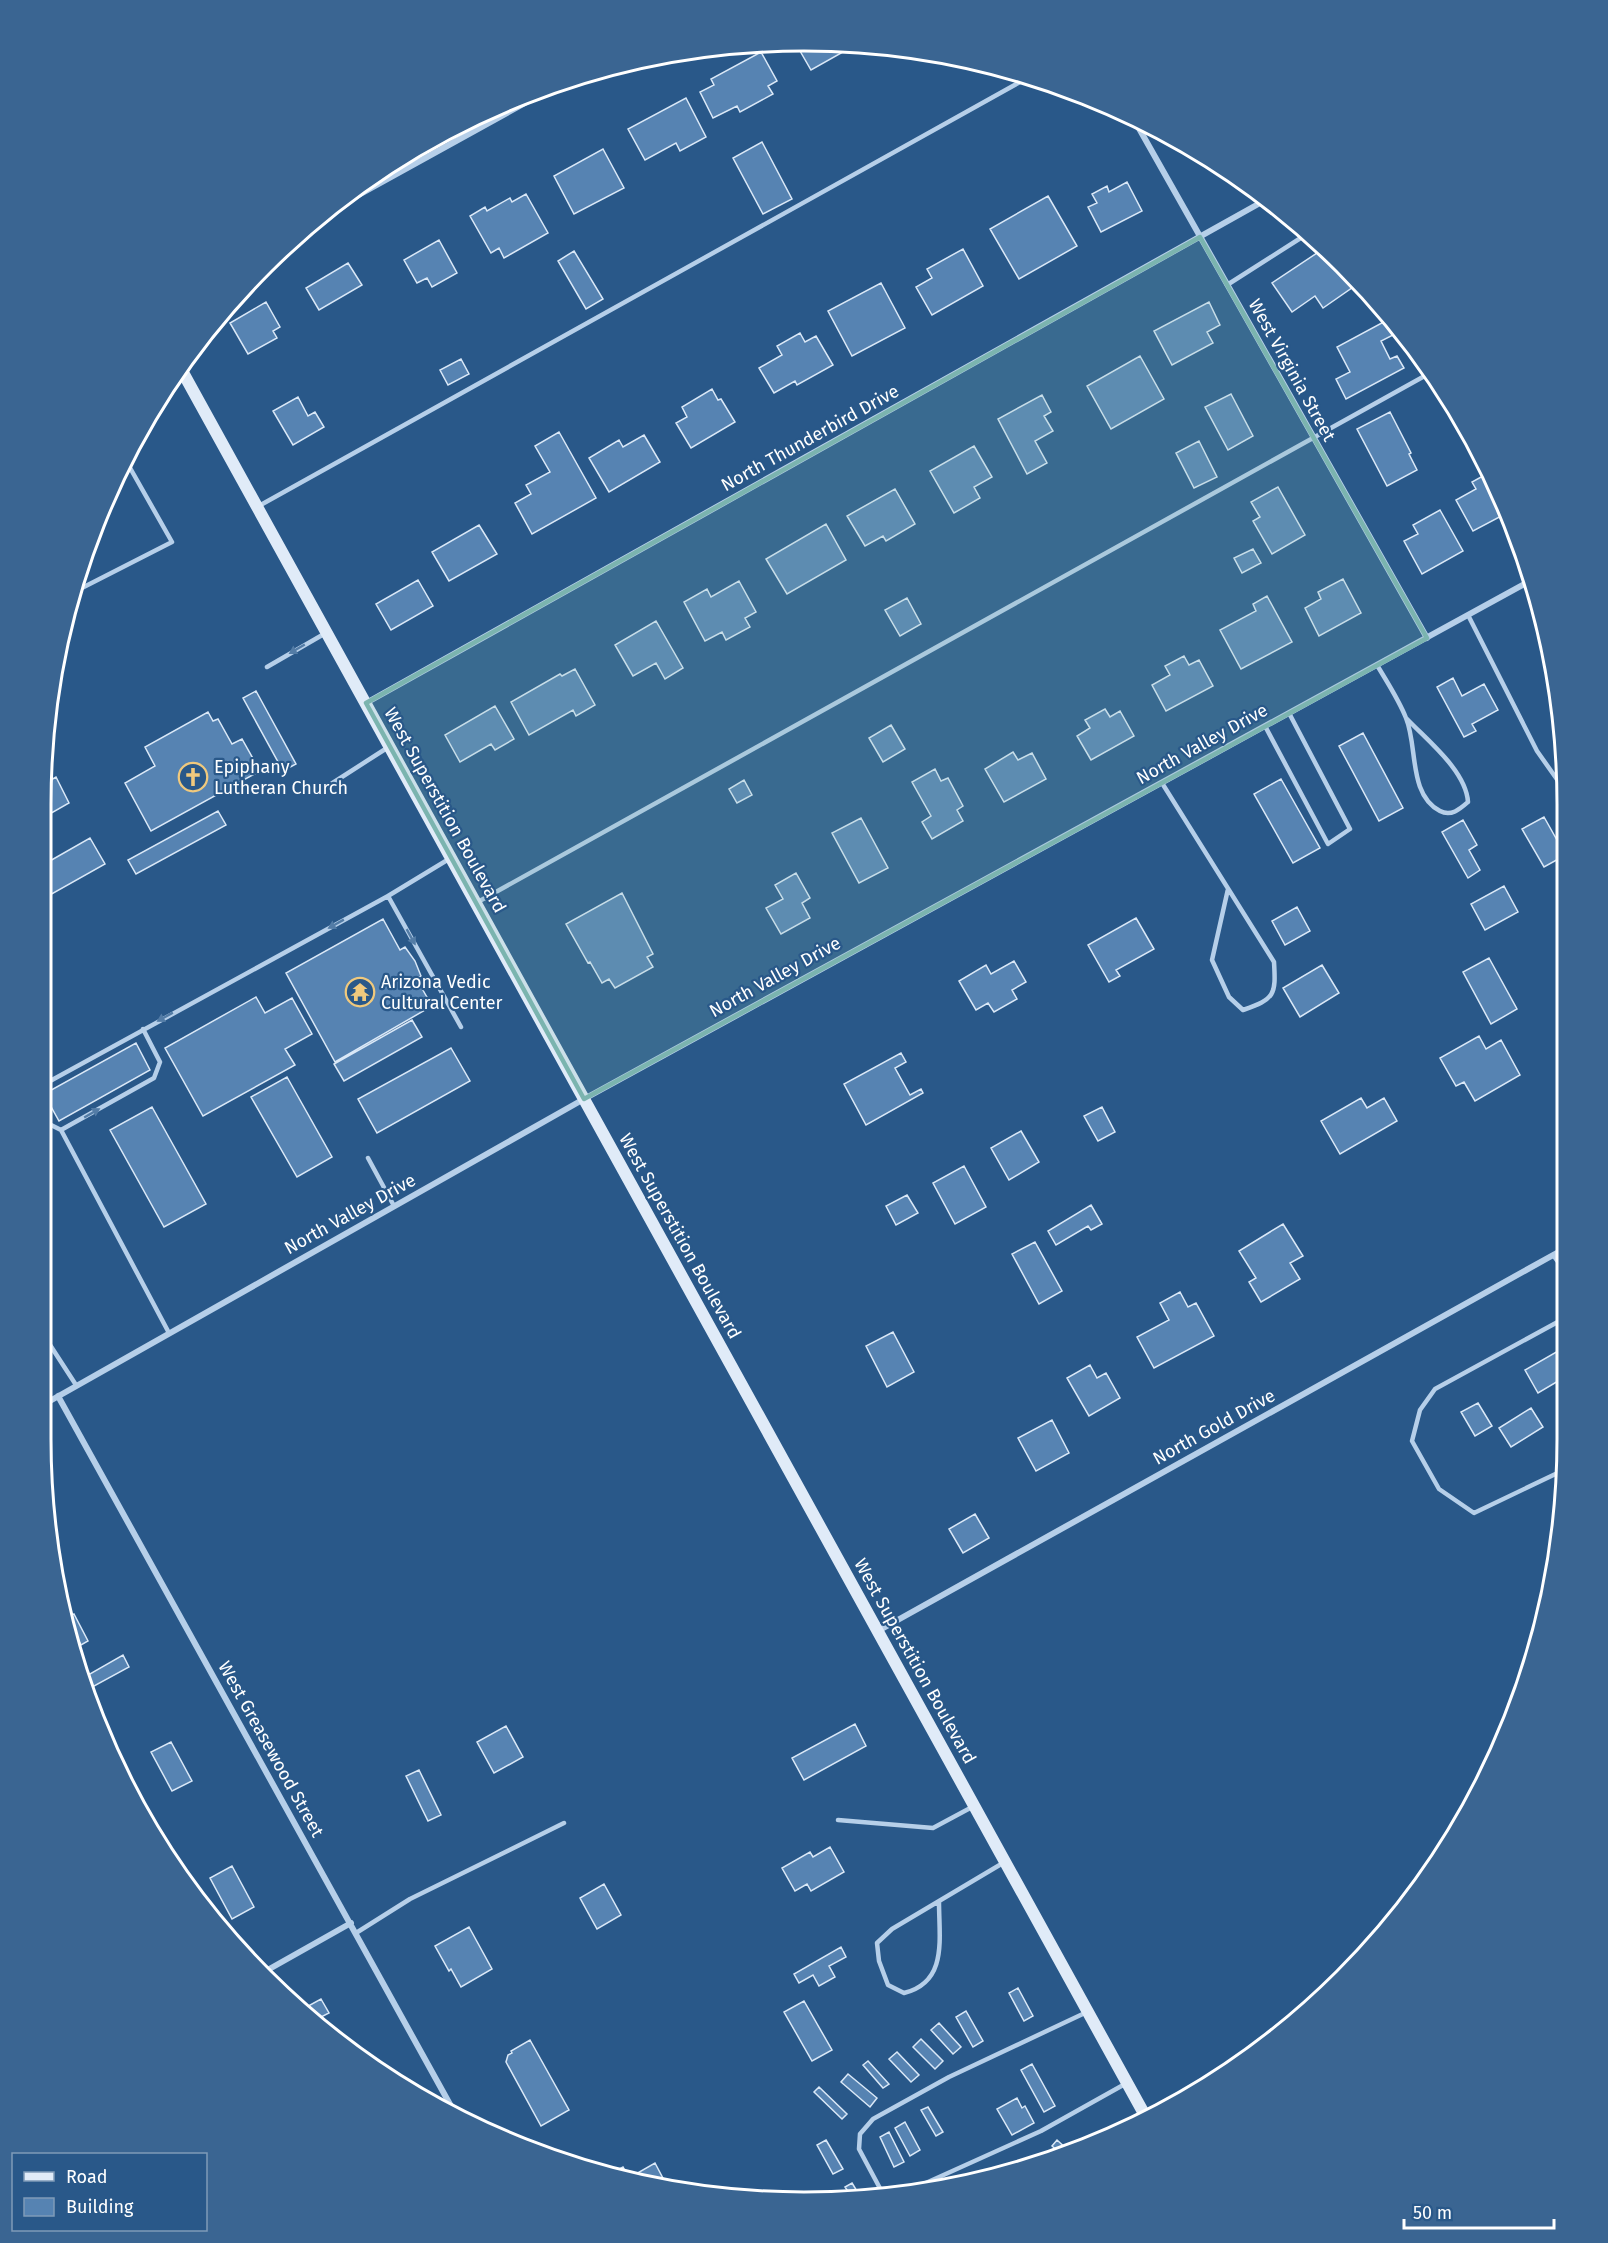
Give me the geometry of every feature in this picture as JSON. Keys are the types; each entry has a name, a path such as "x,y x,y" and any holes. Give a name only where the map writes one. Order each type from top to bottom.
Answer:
{"main road":[{"name":"West Superstition Boulevard","path":"185,376 1143,2111"}],"street":[{"path":"371,189 517,108"},
{"name":"West Virginia Street","path":"1140,131 1426,638"},
{"name":"North Thunderbird Drive","path":"366,703 1258,204"},
{"name":"North Valley Drive","path":"51,1400 584,1099 1524,584"},
{"name":"North Gold Drive","path":"878,1632 1557,1253"},
{"name":"West Greasewood Street","path":"58,1396 357,1933 448,2102"},
{"path":"270,1969 351,1923"}],"lane":[{"path":"257,507 1019,83"},
{"path":"1227,285 1300,238"},
{"path":"476,903 1424,377"},
{"path":"84,585 172,542 130,468"},
{"path":"1468,615 1537,751 1556,777"},
{"path":"267,667 327,632"},
{"path":"1377,665 1407,719 1456,770 1467,789 1468,802 1457,812 1444,814 1430,806 1421,792 1407,719"},
{"path":"1265,726 1328,844 1350,828 1289,713"},
{"path":"331,784 390,746"},
{"path":"1162,783 1274,962 1276,986 1266,1002 1243,1010 1230,997 1212,960 1228,889"},
{"path":"51,1080 388,896 452,858"},
{"path":"388,896 461,1027"},
{"path":"61,1130 154,1078 160,1062 143,1029"},
{"path":"51,1125 61,1130 169,1333"},
{"path":"368,1158 394,1206"},
{"path":"1553,1255 1557,1260"},
{"path":"1556,1474 1474,1513 1439,1489 1412,1441 1420,1410 1435,1389 1557,1322"},
{"path":"51,1347 76,1385"},
{"path":"838,1820 933,1828 974,1806"},
{"path":"357,1933 411,1899 564,1823"},
{"path":"939,1902 939,1955 931,1979 917,1990 904,1993 888,1985 879,1961 878,1943 892,1929 1005,1862"},
{"path":"880,2188 859,2149 860,2134 873,2119 949,2077 1088,2012"},
{"path":"926,2182 1041,2131 1127,2082"}],"highlighted area":[{"path":"1200,237 1427,638 584,1099 366,703"}],"building":[{"path":"800,51 842,53 811,70"},
{"path":"761,53 777,81 768,86 773,94 740,112 737,106 713,118 700,92 714,85 711,79"},
{"path":"686,98 706,137 680,151 676,143 645,160 628,129"},
{"path":"762,142 792,199 763,214 733,158"},
{"path":"603,149 624,188 574,214 554,176"},
{"path":"1127,182 1142,211 1101,232 1088,207 1097,203 1092,194 1107,186 1109,192"},
{"path":"526,194 548,233 504,258 499,248 491,253 470,216 485,207 487,211 510,198 512,202"},
{"path":"1048,196 1077,246 1019,279 990,229"},
{"path":"439,240 457,273 432,287 427,278 417,283 404,260"},
{"path":"963,249 983,286 932,315 916,287 932,278 927,269"},
{"path":"574,251 603,299 586,309 558,261"},
{"path":"1316,253 1351,288 1323,308 1315,296 1292,312 1272,283"},
{"path":"348,263 362,285 319,310 306,288"},
{"path":"881,283 905,328 852,356 828,311"},
{"path":"266,302 280,327 273,331 277,338 248,354 230,323"},
{"path":"1209,302 1220,325 1207,332 1213,343 1172,365 1154,331"},
{"path":"1382,323 1392,335 1381,341 1390,359 1397,356 1404,368 1346,399 1336,379 1350,372 1337,347"},
{"path":"800,333 805,342 816,336 833,365 797,385 795,381 774,393 759,368 782,355 777,346"},
{"path":"1140,356 1164,399 1111,429 1087,386"},
{"path":"461,359 469,374 448,385 440,370"},
{"path":"712,389 735,422 691,448 676,423 687,417 682,407"},
{"path":"1231,394 1253,436 1228,450 1205,407"},
{"path":"1042,395 1051,412 1044,416 1053,431 1035,441 1047,463 1027,474 998,419"},
{"path":"298,397 308,416 315,412 324,427 293,445 273,411"},
{"path":"1390,412 1417,470 1387,486 1357,429"},
{"path":"559,432 596,498 532,534 515,503 531,494 526,485 550,472 535,446"},
{"path":"644,435 660,462 609,492 589,458 619,440 623,447"},
{"path":"1199,441 1217,477 1194,488 1176,453"},
{"path":"974,446 992,477 974,487 980,498 954,513 930,471"},
{"path":"1482,477 1500,517 1473,531 1456,500 1476,489 1472,482"},
{"path":"1278,487 1305,535 1272,554 1253,521 1260,517 1251,502"},
{"path":"895,489 915,524 886,541 883,536 865,546 847,516"},
{"path":"1440,510 1463,551 1422,574 1404,541 1418,534 1413,525"},
{"path":"826,524 846,560 787,594 766,559"},
{"path":"479,525 497,554 449,581 432,552"},
{"path":"1253,549 1261,563 1242,573 1234,558"},
{"path":"1343,579 1361,613 1319,636 1305,608 1321,599 1318,592"},
{"path":"418,580 433,606 391,630 376,604"},
{"path":"739,581 756,612 745,618 750,627 726,640 722,632 705,641 684,602 707,589 711,597"},
{"path":"1267,596 1292,642 1241,669 1220,630 1256,611 1253,604"},
{"path":"907,598 921,624 900,636 885,610"},
{"path":"656,621 683,668 665,679 656,663 633,676 615,645"},
{"path":"1184,656 1189,665 1199,660 1213,686 1166,711 1152,685 1170,675 1165,666"},
{"path":"575,669 595,705 576,716 573,710 529,735 511,702 560,674 562,676"},
{"path":"1453,678 1462,696 1484,684 1498,710 1472,724 1476,731 1464,737 1437,687"},
{"path":"256,691 296,764 283,771 243,698"},
{"path":"495,706 514,739 495,750 491,744 460,762 445,735"},
{"path":"1105,709 1110,717 1120,711 1134,736 1091,760 1077,736 1090,728 1085,720"},
{"name":"Epiphany Lutheran Church","path":"208,712 213,721 218,719 232,744 242,739 260,771 151,831 125,783 155,766 145,747"},
{"path":"891,725 905,749 883,762 869,738"},
{"path":"1363,733 1403,808 1379,821 1339,746"},
{"path":"1013,752 1018,760 1032,753 1046,779 1004,802 985,769"},
{"path":"935,769 941,781 948,778 963,806 957,810 963,821 932,839 922,822 931,816 912,782"},
{"path":"56,777 69,803 51,813 51,804 52,779"},
{"path":"1281,779 1320,848 1293,863 1254,794"},
{"path":"744,780 752,795 737,803 729,789"},
{"path":"218,811 226,825 136,874 128,860"},
{"path":"1544,817 1557,840 1557,860 1544,867 1522,829"},
{"path":"861,818 888,868 859,883 832,833"},
{"path":"1463,820 1477,845 1469,850 1480,870 1468,878 1442,832"},
{"path":"90,838 105,864 51,894 51,860"},
{"path":"796,873 810,898 802,903 810,918 781,934 766,908 783,899 775,885"},
{"path":"1504,886 1518,912 1485,930 1471,904"},
{"path":"622,893 653,954 647,957 653,967 615,988 609,979 602,983 566,924"},
{"path":"1297,907 1310,931 1285,945 1272,921"},
{"path":"1136,918 1154,949 1116,970 1120,976 1109,982 1088,945"},
{"name":"Arizona Vedic Cultural Center","path":"383,919 400,950 405,947 415,961 421,976 416,978 432,1006 335,1062 286,973"},
{"path":"1489,958 1517,1009 1491,1024 1463,972"},
{"path":"1014,961 1026,982 1012,990 1017,999 994,1012 988,1003 976,1010 959,981 986,965 991,974"},
{"path":"1322,965 1339,993 1300,1017 1283,988"},
{"path":"256,997 265,1013 292,998 312,1034 285,1049 295,1065 203,1116 165,1048"},
{"path":"412,1020 422,1037 344,1081 334,1064"},
{"path":"1479,1036 1486,1049 1501,1040 1520,1075 1475,1101 1464,1082 1456,1086 1440,1058"},
{"path":"136,1043 150,1070 59,1121 51,1107 51,1090"},
{"path":"451,1048 470,1081 377,1133 358,1099"},
{"path":"901,1053 906,1062 895,1068 910,1095 921,1089 923,1093 866,1125 844,1084"},
{"path":"287,1077 332,1157 297,1177 251,1097"},
{"path":"1361,1098 1367,1108 1384,1098 1397,1121 1340,1154 1321,1121"},
{"path":"152,1107 206,1204 164,1227 110,1130"},
{"path":"1102,1107 1115,1132 1098,1141 1084,1116"},
{"path":"1021,1131 1039,1162 1009,1180 991,1148"},
{"path":"964,1166 986,1207 955,1224 933,1183"},
{"path":"907,1195 918,1213 896,1225 886,1206"},
{"path":"1091,1205 1102,1224 1091,1230 1088,1226 1056,1245 1048,1231"},
{"path":"1283,1224 1303,1256 1290,1263 1300,1279 1261,1302 1249,1282 1256,1278 1239,1251"},
{"path":"1035,1242 1062,1291 1039,1304 1012,1254"},
{"path":"1180,1292 1188,1307 1196,1303 1214,1336 1154,1368 1137,1337 1169,1320 1160,1303"},
{"path":"893,1332 914,1372 887,1387 866,1346"},
{"path":"1557,1352 1557,1382 1538,1393 1525,1370"},
{"path":"1090,1365 1097,1378 1106,1373 1120,1398 1089,1416 1067,1378"},
{"path":"1478,1403 1492,1426 1475,1436 1461,1412"},
{"path":"1531,1408 1543,1427 1511,1447 1499,1428"},
{"path":"1052,1420 1069,1453 1036,1471 1018,1438"},
{"path":"975,1514 989,1538 963,1553 949,1529"},
{"path":"74,1614 88,1641 81,1645 77,1634 72,1615"},
{"path":"123,1655 129,1667 93,1687 89,1674"},
{"path":"855,1724 866,1746 804,1780 792,1758"},
{"path":"506,1726 523,1757 494,1773 477,1742"},
{"path":"171,1742 192,1781 172,1791 151,1752"},
{"path":"419,1770 441,1815 428,1821 406,1776"},
{"path":"830,1847 844,1872 811,1891 807,1884 795,1891 782,1868 810,1852 813,1857"},
{"path":"232,1866 254,1907 232,1919 210,1878"},
{"path":"604,1884 621,1915 597,1929 580,1898"},
{"path":"469,1927 492,1969 461,1987 435,1946"},
{"path":"841,1947 846,1957 829,1966 835,1977 819,1986 813,1975 799,1983 794,1974"},
{"path":"1018,1988 1033,2016 1024,2021 1009,1993"},
{"path":"321,1999 329,2013 322,2016 309,2006"},
{"path":"804,2001 832,2050 812,2061 784,2012"},
{"path":"966,2011 983,2041 973,2047 956,2017"},
{"path":"939,2023 961,2047 953,2054 931,2030"},
{"path":"921,2039 943,2061 935,2069 913,2047"},
{"path":"530,2040 569,2110 541,2126 506,2062 511,2051"},
{"path":"897,2052 919,2075 911,2082 889,2059"},
{"path":"868,2061 889,2084 883,2088 863,2065"},
{"path":"1032,2064 1055,2106 1044,2112 1021,2070"},
{"path":"848,2074 877,2098 870,2107 841,2082"},
{"path":"819,2087 847,2114 842,2119 814,2092"},
{"path":"1017,2098 1022,2108 1025,2106 1034,2123 1012,2135 997,2109"},
{"path":"928,2107 943,2132 936,2136 921,2110"},
{"path":"905,2122 920,2150 910,2156 895,2128"},
{"path":"889,2132 904,2162 894,2167 880,2137"},
{"path":"826,2140 843,2169 833,2174 817,2145"},
{"path":"1057,2140 1063,2146 1055,2149 1052,2146"},
{"path":"655,2163 663,2179 657,2178 637,2173"},
{"path":"852,2183 856,2190 847,2190 845,2187"}],"place":[{"name":"Epiphany Lutheran Church","path":"193,777"},
{"name":"Arizona Vedic Cultural Center","path":"360,992"}]}
